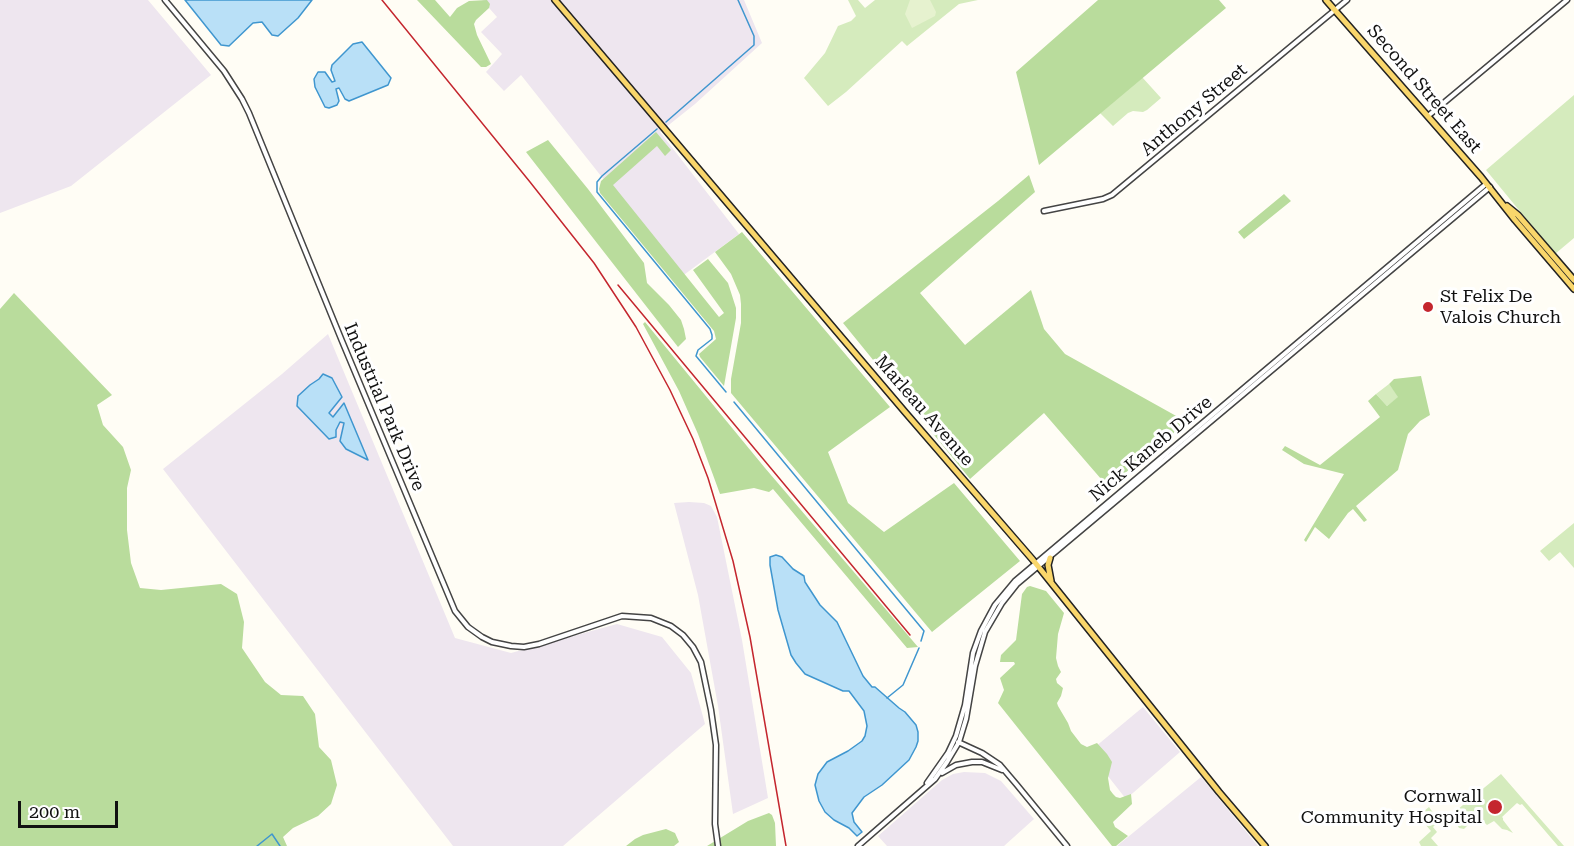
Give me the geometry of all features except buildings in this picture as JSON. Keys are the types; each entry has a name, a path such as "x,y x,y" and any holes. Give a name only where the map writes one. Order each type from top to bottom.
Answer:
{"main road":[{"name":"Marleau Avenue","path":"555,0 1037,566 1264,846"},
{"name":"Second Street East","path":"1326,0 1489,185 1515,220 1574,289"},
{"name":"Second Street East","path":"1499,199 1518,215 1574,280"},
{"path":"1050,558 1048,565 1051,583"}],"street":[{"name":"Industrial Park Drive","path":"165,0 224,71 246,106 445,590 459,617 482,637 492,642 511,646 539,644 622,616 651,618 671,626 683,635 701,662 711,710 716,745 715,824 718,846"},
{"name":"Anthony Street","path":"1044,211 1103,199 1112,195 1347,0"},
{"path":"1428,116 1567,0"},
{"name":"Nick Kaneb Drive","path":"858,846 935,779 947,762 966,719 975,666 985,632 997,610 1017,584 1489,185"},
{"name":"Nick Kaneb Drive","path":"1037,566 1050,558 1489,185"},
{"name":"Nick Kaneb Drive","path":"918,794 957,741"},
{"path":"957,741 992,759 1010,776 1067,846"},
{"path":"935,779 945,770 972,762 992,765 1010,776"}],"shaded area":[{"path":"0,0 148,0 211,75 71,186 0,213"},
{"path":"482,0 744,0 762,43 695,104 660,132 739,234 681,277 521,75 504,91 486,72 502,54 481,32 497,17"},
{"path":"328,334 455,638 511,653 617,624 662,637 691,673 705,724 563,846 453,846 163,469 282,374"},
{"path":"689,502 711,506 717,517 742,640 768,798 733,814 718,706 698,595 674,503"},
{"path":"1143,707 1180,752 1126,799 1089,752"},
{"path":"985,773 1001,781 1034,819 1004,846 887,846 878,836 942,780 953,774"},
{"path":"1201,777 1258,846 1117,846"}],"green space":[{"path":"417,0 435,0 450,17 457,8 469,1 487,0 490,4 489,8 474,24 491,64 481,67"},
{"path":"848,0 858,0 865,8 875,0 978,0 959,4 907,46 902,41 828,106 804,78 825,53 838,26 851,21 856,16"},
{"path":"910,0 930,0 936,12 935,16 912,28 905,14"},
{"path":"1098,0 1219,0 1226,8 1039,165 1016,72"},
{"path":"1142,77 1161,98 1143,112 1128,113 1113,126 1100,113"},
{"path":"1574,95 1574,238 1555,254 1486,170"},
{"path":"656,132 671,150 665,156 657,146 613,185 719,317 724,313 693,270 708,259 728,283 736,308 736,318 724,386 699,354 716,339 714,331 600,193 601,181"},
{"path":"548,140 644,263 647,283 681,320 686,339 678,347 526,152"},
{"path":"1029,175 1035,192 920,293 965,345 1031,290 1044,329 1065,354 1187,422 1108,487 1044,413 970,479 843,323"},
{"path":"1284,194 1291,201 1244,239 1238,232"},
{"path":"742,232 890,407 828,452 848,503 884,532 954,483 1020,561 932,632 731,393 731,379 741,323 740,295 731,274 715,252"},
{"path":"14,293 112,395 97,405 103,425 123,447 131,470 127,488 127,530 131,563 140,588 161,590 221,584 237,594 244,622 242,648 265,682 281,695 303,696 315,714 319,747 331,760 337,785 331,804 318,816 293,828 283,837 287,846 0,846 0,309"},
{"path":"645,322 765,468 918,647 907,648 773,489 769,492 754,488 720,494 698,434 679,391 643,324"},
{"path":"1421,376 1430,415 1420,421 1408,434 1398,470 1356,506 1367,520 1364,522 1353,509 1329,539 1315,527 1306,542 1304,540 1344,474 1304,464 1282,450 1285,446 1320,465 1380,417 1368,401 1376,394 1387,406 1398,397 1389,384 1394,379"},
{"path":"1389,384 1399,397 1387,406 1376,394"},
{"path":"1574,523 1574,568 1560,552 1549,561 1540,551"},
{"path":"1030,586 1046,591 1064,613 1058,634 1056,658 1061,672 1056,679 1063,688 1058,706 1071,731 1081,744 1087,747 1097,743 1112,762 1108,778 1113,794 1120,798 1131,794 1132,804 1113,822 1115,827 1128,836 1116,846 1112,846 998,703 1004,690 1000,678 1015,664 1014,662 1000,662 1001,655 1016,640 1022,594"},
{"path":"1501,774 1564,846 1558,846 1522,804 1517,803 1502,817 1513,833 1502,829 1494,821 1487,825 1484,822 1472,821 1464,829 1459,828 1452,814"},
{"path":"1429,807 1439,821 1433,827 1437,832 1431,838 1438,846 1421,846 1419,842 1431,831 1418,816"},
{"path":"769,813 775,823 776,846 707,846 748,821"},
{"path":"666,829 675,833 679,842 674,846 626,846 643,835"}],"water":[{"path":"185,0 312,0 298,18 278,36 272,35 262,22 253,23 229,46 221,45"},
{"path":"362,42 391,78 388,85 349,101 345,99 339,88 336,89 339,101 337,105 325,107 315,87 314,79 318,72 325,72 332,82 335,81 331,70 332,65 353,44"},
{"path":"323,374 332,378 342,397 329,413 333,417 344,403 368,460 346,449 340,441 344,423 340,422 336,430 336,437 329,439 297,406 298,396"},
{"path":"776,555 782,557 793,569 804,576 805,582 820,605 837,622 863,676 872,687 875,687 905,712 916,725 918,741 909,760 882,785 864,797 852,813 854,822 862,832 857,836 825,812 819,801 815,785 818,774 827,762 862,741 867,726 864,711 849,691 843,691 805,674 791,655 778,610 770,565 770,557"}],"waterway":[{"path":"666,122 754,45 754,36 738,0"},
{"path":"657,129 602,176 597,182 597,192 710,329 712,339 698,350 696,356 726,392"},
{"path":"734,402 924,631 921,641"},
{"path":"887,698 903,685 919,648"},
{"path":"257,846 272,834 280,846"}],"railway":[{"path":"382,0 594,263 636,327 670,390 708,478 733,561 750,637 786,846"},
{"path":"618,285 910,635"}],"place":[{"name":"St Felix De Valois Church","path":"1428,307"},
{"name":"Cornwall Community Hospital","path":"1495,807"}]}
